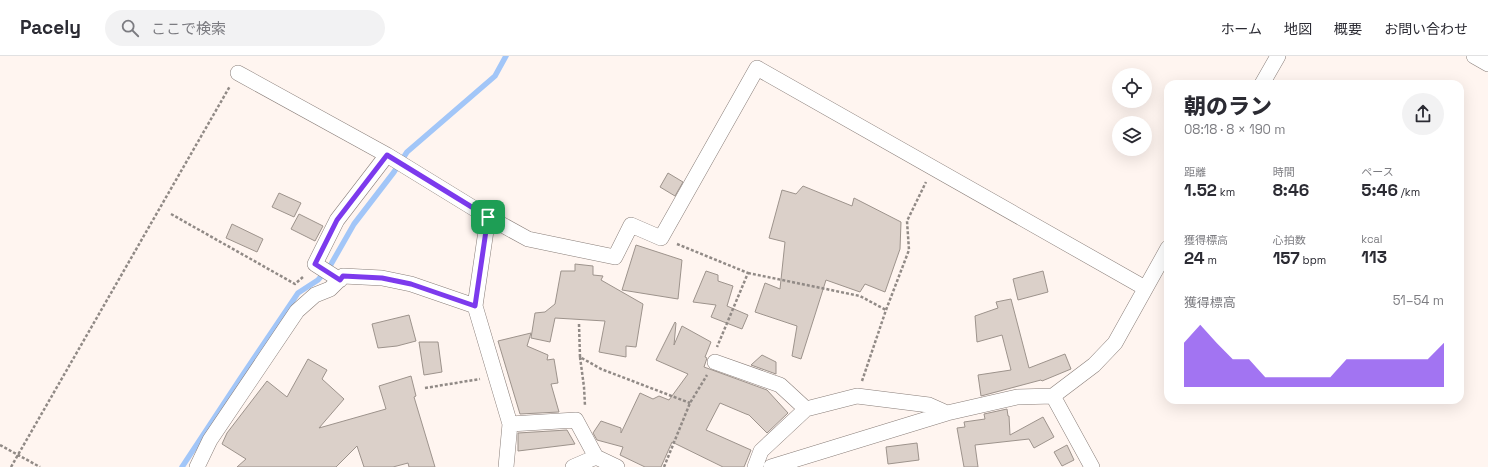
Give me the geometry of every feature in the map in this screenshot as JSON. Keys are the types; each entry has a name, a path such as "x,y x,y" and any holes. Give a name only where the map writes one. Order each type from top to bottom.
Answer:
{"street":[{"path":"1264,80 1278,56"},
{"path":"1474,56 1488,64"},
{"path":"238,73 388,156 488,217 528,239 615,257 631,225 661,238 757,68 1145,288"},
{"path":"338,279 315,265 337,220 388,156"},
{"path":"488,217 475,306 510,424 506,467"},
{"path":"771,467 947,413 1017,397 1053,396 1094,365 1115,343 1164,255"},
{"path":"196,467 210,440 297,311 315,295 330,289 338,279 343,276 382,278 411,284 475,306"},
{"path":"715,362 780,385 806,409"},
{"path":"756,467 761,451 806,409 857,396 929,405 947,413"},
{"path":"1053,396 1092,467"},
{"path":"510,424 576,420 596,458 617,467"},
{"path":"573,467 596,458"}],"path":[{"path":"11,467 238,73"},
{"path":"860,385 908,250 907,221 933,168"},
{"path":"171,214 295,284 315,265"},
{"path":"661,238 748,273 860,296 886,310"},
{"path":"664,467 690,403 715,362 717,347 748,273"},
{"path":"576,420 585,408 580,357 580,324"},
{"path":"580,357 601,369 690,403"},
{"path":"425,388 496,376"},
{"path":"0,445 40,467"}],"building":[{"path":"668,173 683,182 675,196 660,187"},
{"path":"803,186 852,206 854,198 901,222 900,249 885,292 865,284 860,292 826,280 801,359 792,356 797,326 755,312 765,283 780,289 785,242 769,238 782,190 796,194"},
{"path":"279,193 301,203 294,217 272,207"},
{"path":"299,214 323,226 315,241 291,229"},
{"path":"232,224 263,239 257,252 226,238"},
{"path":"636,245 682,260 678,299 622,290"},
{"path":"575,264 593,266 593,275 603,276 601,280 643,304 636,347 626,346 626,357 599,352 605,321 555,318 550,342 531,338 535,313 545,312 555,304 561,271 575,271"},
{"path":"706,271 718,275 718,281 733,286 727,306 748,315 742,329 711,317 716,305 693,302"},
{"path":"1043,271 1048,292 1018,300 1013,279"},
{"path":"1011,299 1029,368 1065,354 1071,369 1042,381 1041,380 981,396 978,375 1011,370 1002,335 977,342 975,316 998,308 996,302"},
{"path":"409,315 416,341 397,346 378,348 372,324"},
{"path":"675,322 674,345 682,326 711,342 705,357 707,358 704,367 767,390 788,413 767,433 749,415 720,403 706,430 751,450 744,467 723,467 672,442 661,467 645,467 620,455 623,447 597,440 593,433 601,421 621,428 621,433 640,393 653,399 659,396 669,400 688,374 656,360"},
{"path":"531,333 527,346 548,355 547,360 554,359 558,383 551,384 559,412 520,414 498,341"},
{"path":"419,342 438,342 442,372 424,375"},
{"path":"762,355 776,362 776,374 751,365"},
{"path":"308,359 327,370 322,379 344,399 319,428 386,409 379,386 411,376 416,396 414,397 435,467 409,467 408,463 393,467 364,467 357,446 336,467 237,467 246,459 222,444 227,433 267,381 287,397"},
{"path":"1007,409 1010,435 1043,417 1054,437 1034,448 1029,439 975,445 978,467 964,467 957,428 965,427 964,422 985,419 984,414"},
{"path":"567,430 575,444 518,451 518,433"},
{"path":"917,443 919,460 888,464 886,447"},
{"path":"1067,445 1074,460 1062,466 1054,452"}],"waterway":[{"path":"182,467 298,293 318,280 330,266 354,224 394,172 407,152 495,76 506,56"}],"route":[{"path":"387,155 488,217 475,306 411,284 382,278 343,276 340,280 315,264 337,220 387,155"}]}
